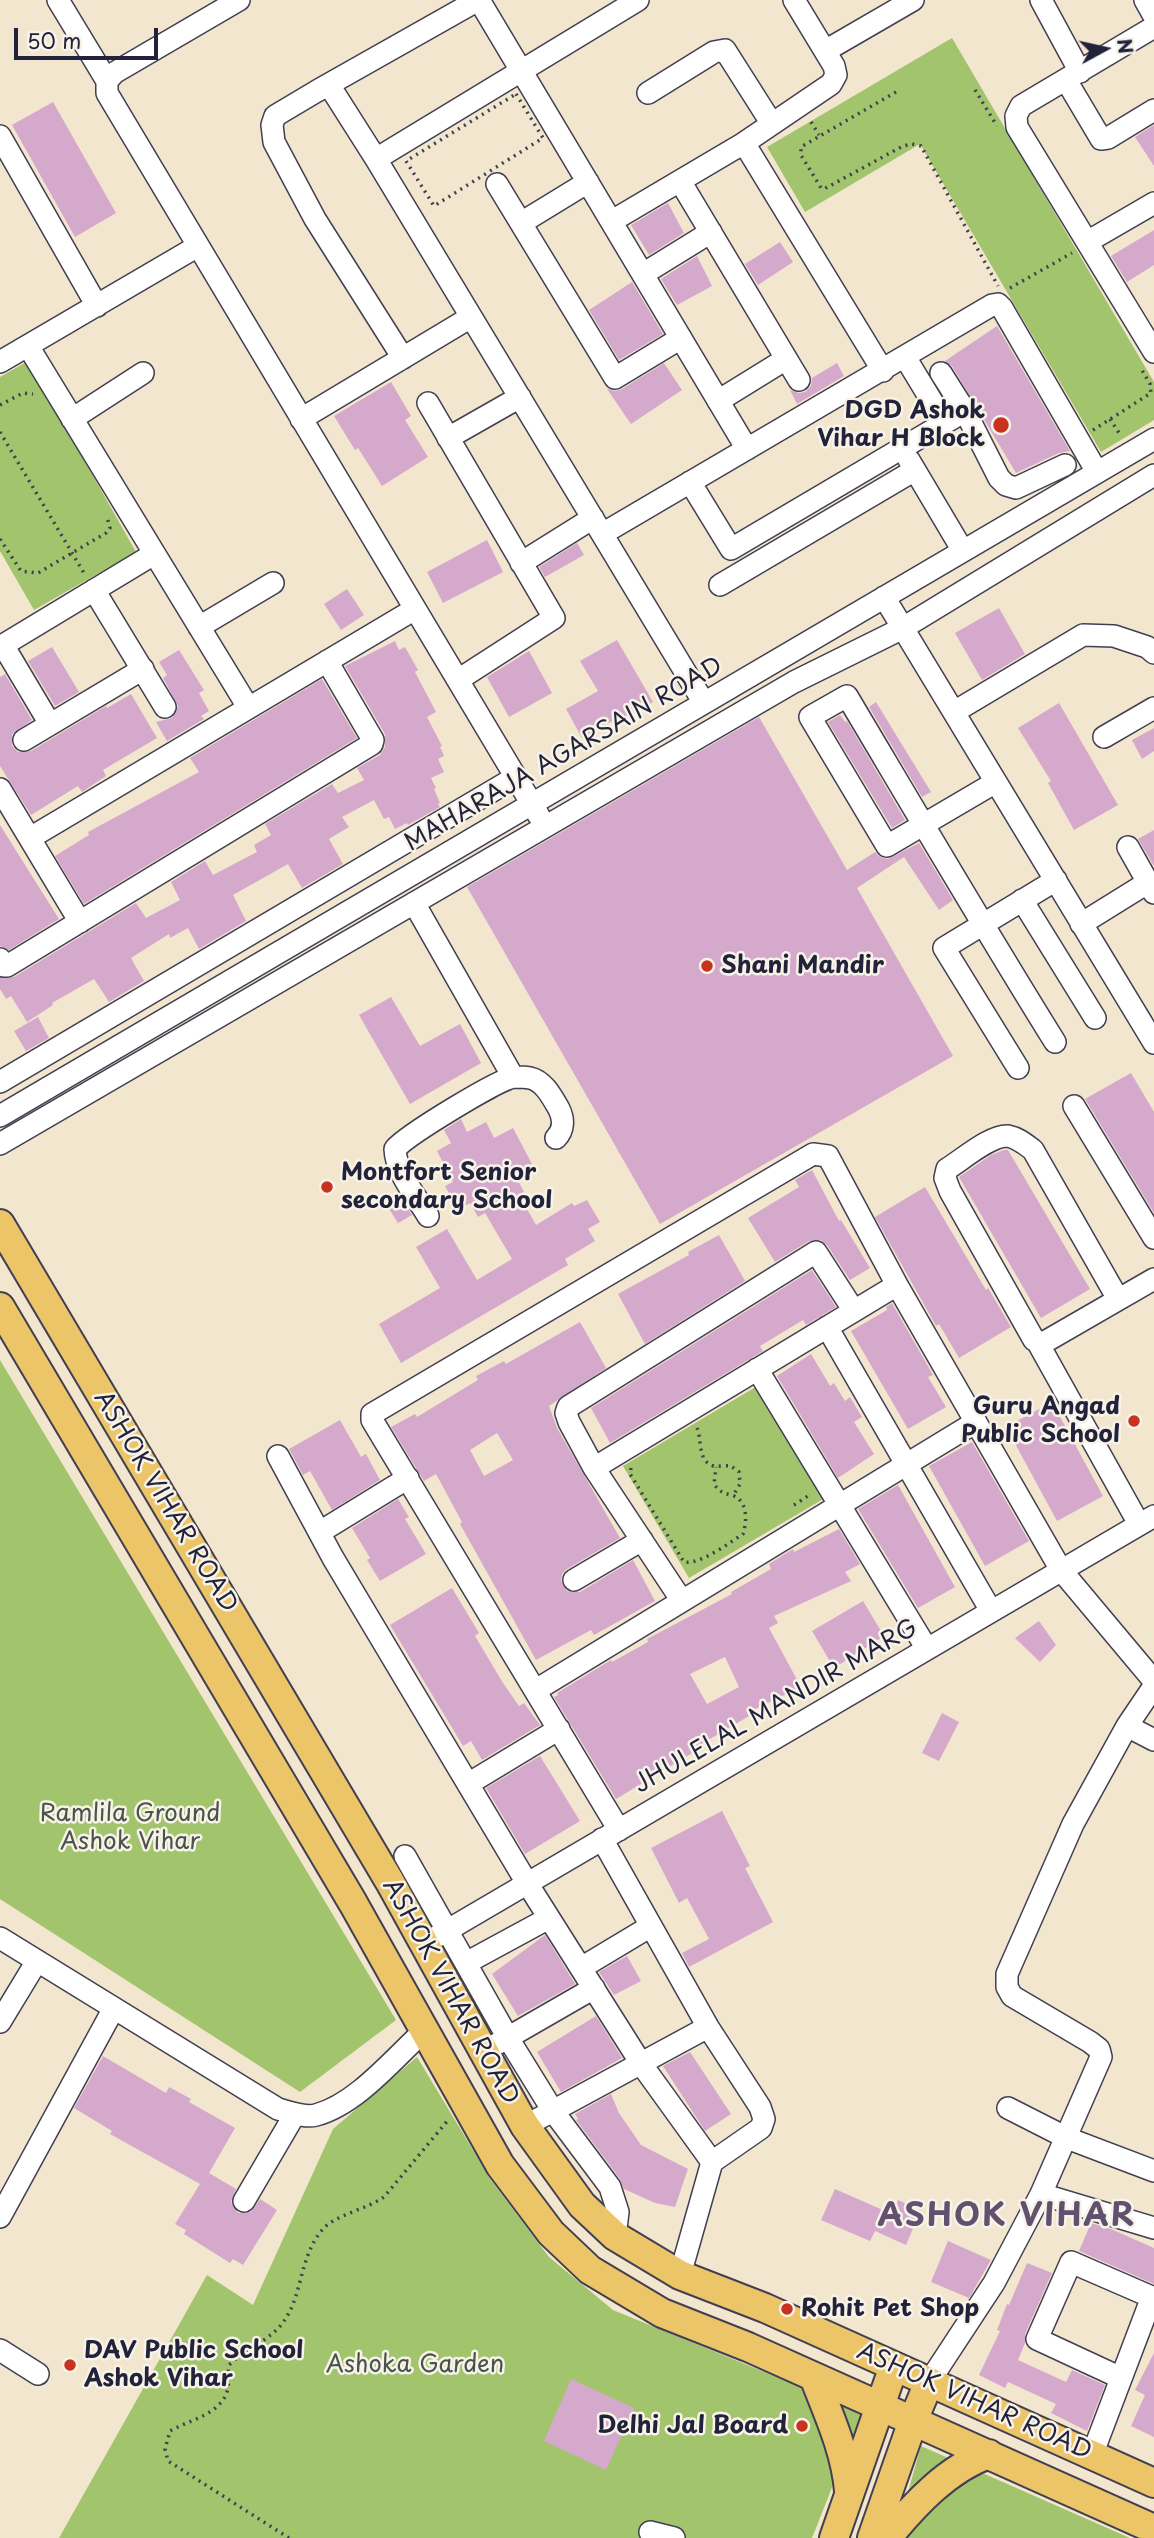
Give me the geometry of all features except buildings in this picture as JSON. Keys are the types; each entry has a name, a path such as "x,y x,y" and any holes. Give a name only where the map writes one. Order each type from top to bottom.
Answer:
{"main road":[{"name":"ASHOK VIHAR ROAD","path":"0,1224 436,1937 496,2044 525,2126 582,2205 615,2236 680,2275 765,2308 1154,2483"},
{"name":"ASHOK VIHAR ROAD","path":"0,1307 353,1903 500,2165 543,2224 590,2270 662,2313 748,2347 1154,2529"},
{"path":"834,2538 894,2366"},
{"path":"814,2377 834,2431 848,2478 849,2494"},
{"path":"872,2538 929,2382"},
{"path":"887,2538 916,2506 956,2470 970,2460 989,2454"}],"street":[{"path":"58,0 107,81 107,93 546,826"},
{"path":"403,358 315,219 274,142 272,125 275,117 478,0 747,449"},
{"path":"376,159 638,0"},
{"path":"611,221 744,143 831,84 836,75 834,66 794,0"},
{"path":"825,51 913,0"},
{"path":"1145,0 1154,16"},
{"path":"107,81 114,74 230,2"},
{"path":"1049,3 1073,76 1101,139 1108,138 1154,110"},
{"path":"1145,356 1080,247 1017,127 1016,117 1021,106 1154,27"},
{"path":"648,93 714,52 725,50 772,124"},
{"path":"328,85 376,159 704,703"},
{"path":"0,136 97,306"},
{"path":"744,143 883,371"},
{"path":"680,181 799,380"},
{"path":"521,223 588,182"},
{"path":"497,184 615,378 681,338"},
{"path":"1080,247 1154,203"},
{"path":"643,274 711,232"},
{"path":"0,362 198,246"},
{"path":"521,563 691,482 992,305 998,304 1097,472"},
{"path":"301,419 471,317"},
{"path":"28,346 248,707"},
{"path":"905,357 945,423"},
{"path":"718,401 786,359"},
{"path":"72,419 143,373"},
{"path":"941,373 965,411 999,478 1006,485 1016,488 1065,465"},
{"path":"448,438 520,397"},
{"path":"428,403 554,618 458,680"},
{"path":"691,482 731,549 965,411"},
{"name":"MAHARAJA AGARSAIN ROAD","path":"0,1116 1154,439"},
{"path":"902,449 963,551"},
{"path":"720,585 915,470"},
{"path":"0,1144 794,682 903,628 1154,475"},
{"path":"50,724 2,646 154,554"},
{"path":"199,627 274,583"},
{"path":"94,590 165,707"},
{"path":"884,597 1154,1042"},
{"path":"30,838 415,609"},
{"path":"954,712 1083,635 1114,636 1147,647 1154,653"},
{"path":"0,959 4,966 7,966 372,744 373,740 327,661"},
{"path":"24,740 143,670"},
{"path":"996,782 923,825 887,846 810,717 847,696 923,825 982,924 1055,1042"},
{"path":"1104,737 1154,708"},
{"path":"0,1082 516,777"},
{"path":"0,789 80,922"},
{"path":"431,827 447,854"},
{"path":"1082,924 1151,888 1128,848"},
{"path":"344,879 359,905"},
{"path":"1017,1068 944,948 1056,880"},
{"path":"1022,901 1095,1018"},
{"path":"414,903 513,1077"},
{"path":"243,939 257,965"},
{"path":"137,1001 152,1027"},
{"path":"46,1055 61,1081"},
{"path":"428,1216 402,1174 395,1149 427,1124 513,1077 530,1078 539,1082 550,1093 561,1114 563,1124 556,1138"},
{"path":"1074,1106 1154,1238"},
{"path":"1118,1299 1033,1150 1018,1139 1005,1136 990,1140 947,1169 945,1178 950,1191 1034,1340 1147,1520"},
{"path":"680,2275 712,2162 761,2128 764,2119 760,2107 708,2027 651,1926 559,1728 372,1420 372,1414 813,1154 828,1156 897,1285 1061,1570 1154,1683 1073,1824 1007,1974 1007,1987 1012,1996 1099,2049 1101,2057 1041,2194 994,2283 929,2382"},
{"path":"682,1601 594,1468 569,1422 566,1413 568,1407 816,1252 854,1311"},
{"path":"1038,1343 1043,1343 1154,1279"},
{"path":"594,1468 897,1285"},
{"path":"827,1327 991,1611"},
{"path":"757,1369 927,1649"},
{"path":"536,1690 976,1422"},
{"path":"278,1456 333,1558 527,1884 642,2065 712,2162"},
{"path":"320,1532 408,1478"},
{"name":"JHULELAL MANDIR MARG","path":"436,1937 1147,1520"},
{"path":"575,1580 642,1540"},
{"path":"1127,1726 1154,1740"},
{"path":"468,1784 559,1728"},
{"path":"405,1856 436,1937 466,1963 496,2044 553,2111 610,2187 618,2212 615,2236"},
{"path":"466,1963 549,1918"},
{"path":"581,1968 651,1926"},
{"path":"0,1938 278,2109 295,2114 314,2116 346,2101 425,2030"},
{"path":"2,2015 37,1961"},
{"path":"496,2044 594,1988"},
{"path":"0,2217 114,2008"},
{"path":"525,2126 708,2027"},
{"path":"1008,2108 1067,2138 1154,2171"},
{"path":"244,2201 295,2114"},
{"path":"1041,2194 1154,2228"},
{"path":"1092,2455 1153,2298 1071,2262 1037,2339 1121,2378"},
{"path":"0,2350 38,2374"},
{"path":"650,2532 674,2538"}],"path":[{"path":"896,92 801,147 801,155 821,188 829,188 903,146 917,144 921,146 1002,293 1080,247"},
{"path":"516,94 533,120 543,138 434,206 406,161 516,94"},
{"path":"1110,419 1151,393 1145,356"},
{"path":"0,405 27,392 37,396"},
{"path":"0,432 94,590"},
{"path":"0,539 14,563 27,573 38,573 106,533 110,523 102,508"},
{"path":"686,1434 698,1428 703,1457 716,1467 731,1466 738,1472 740,1484 733,1496"},
{"path":"634,1465 630,1471 634,1481 686,1563 699,1560 743,1534 746,1517 744,1510 738,1498 720,1492 714,1485 716,1467"},
{"path":"289,2538 169,2461 165,2449 170,2431 222,2404 228,2389 229,2365 275,2334 288,2316 307,2255 324,2227 384,2197 464,2101"}],"green space":[{"path":"952,38 1154,382 1154,420 1101,452 920,144 805,212 767,147"},
{"path":"28,361 136,552 34,610 0,551 0,377"},
{"name":"Ramlila Ground Ashok Vihar","path":"0,1360 396,2020 300,2092 0,1899"},
{"path":"759,1385 825,1498 689,1578 623,1466"},
{"name":"Ashoka Garden","path":"417,2057 491,2180 549,2257 613,2310 862,2412 812,2538 59,2538 207,2275 253,2305 333,2129"},
{"path":"921,2446 1130,2538 895,2538"}],"place":[{"name":"DGD Ashok Vihar H Block","path":"1001,425"},
{"name":"Shani Mandir","path":"707,966"},
{"name":"Montfort Senior secondary School","path":"327,1187"},
{"name":"Guru Angad Public School","path":"1134,1421"},
{"name":"Rohit Pet Shop","path":"787,2309"},
{"name":"DAV Public School Ashok Vihar","path":"70,2365"},
{"name":"Delhi Jal Board","path":"802,2426"}],"district":[{"name":"ASHOK VIHAR","path":"1007,2217"}]}
